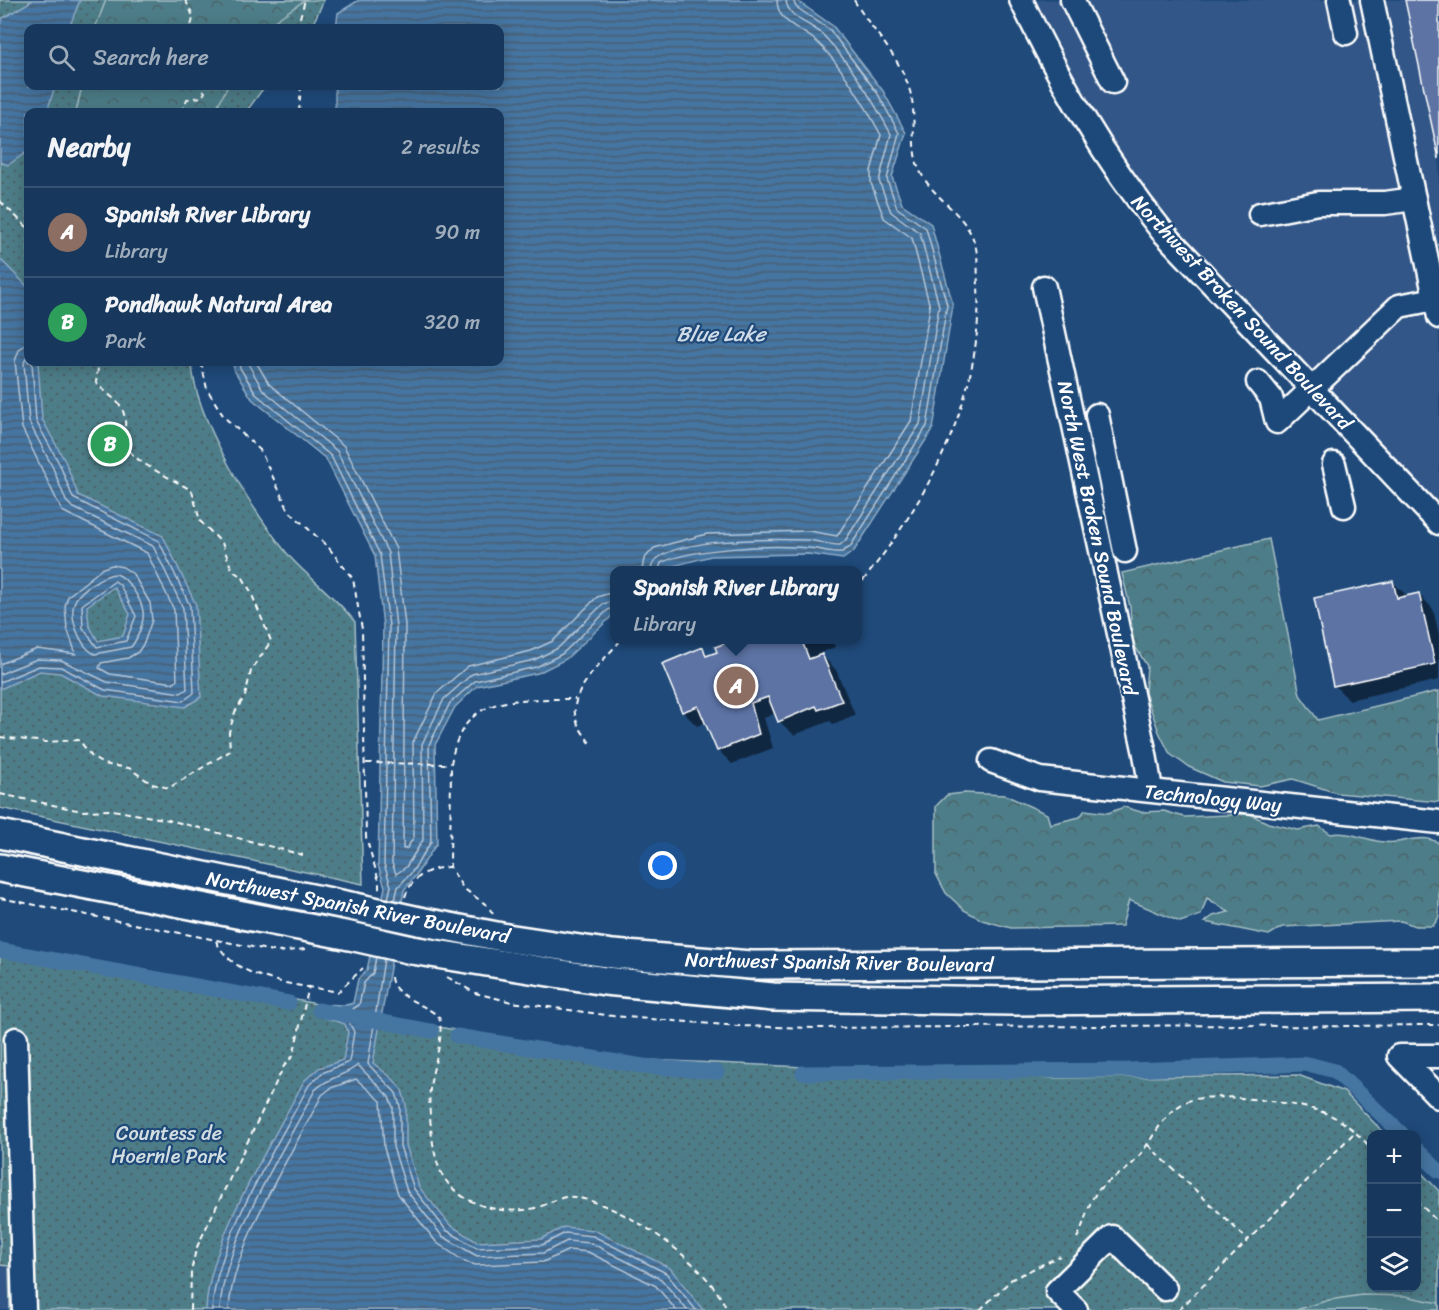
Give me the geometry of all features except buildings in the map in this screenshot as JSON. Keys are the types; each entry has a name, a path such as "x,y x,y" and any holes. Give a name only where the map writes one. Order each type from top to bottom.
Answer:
{"main road":[{"name":"Northwest Spanish River Boulevard","path":"6,837 355,907 411,910 507,938 613,954 763,965 1439,962"},
{"name":"Northwest Spanish River Boulevard","path":"0,868 412,950 550,974 761,996 1001,1001 1439,998"},
{"path":"761,996 763,965"}],"street":[{"name":"Northwest Broken Sound Boulevard","path":"1021,0 1080,114 1137,200 1162,231 1437,519"},
{"path":"1072,0 1113,82"},
{"path":"1258,382 1271,398 1277,422 1400,306 1437,308 1373,5 1343,16"},
{"path":"1260,214 1318,203 1385,203 1414,199"},
{"name":"North West Broken Sound Boulevard","path":"1044,287 1151,790"},
{"path":"1075,432 1098,421 1125,551"},
{"path":"1334,464 1344,506"},
{"name":"Technology Way","path":"991,761 1040,779 1439,822"},
{"path":"16,1039 24,1310"},
{"path":"1439,1056 1399,1056 1439,1097"},
{"path":"1076,1310 1058,1291 1112,1237 1165,1288"}],"path":[{"path":"185,0 193,15 193,24"},
{"path":"298,24 305,0"},
{"path":"854,0 869,26 896,59 909,88 914,112 918,168 969,228 976,244 980,325 973,370 950,442 912,511 862,581"},
{"path":"184,108 187,99 202,97 205,92 203,90"},
{"path":"300,108 301,90"},
{"path":"0,201 24,224"},
{"path":"0,737 46,742 79,740 92,757 103,764 129,768 152,784 169,788 230,751 229,732 235,712 245,696 251,671 271,641 243,578 232,570 222,543 200,521 192,491 171,476 142,463 129,451 124,436 127,421 121,405 105,394 96,382 98,366"},
{"path":"202,366 207,389 219,410 260,450 289,511 329,548 353,579 363,629 366,837 380,881 379,895"},
{"path":"590,743 575,716 575,699 593,671 617,644"},
{"path":"494,916 488,906 463,888 450,867 451,764 458,740 483,708 517,700 575,699"},
{"path":"366,763 451,764"},
{"path":"0,794 82,811 112,810 169,820 303,855"},
{"path":"411,910 409,889 427,871 436,867 450,867"},
{"path":"0,898 278,952 313,948"},
{"path":"216,941 219,948 247,972 338,992 363,968"},
{"path":"391,977 396,988 406,997 439,1017 441,1035 430,1090 435,1151 440,1170 450,1185 465,1198 492,1208 532,1208 564,1196 595,1202 617,1212 694,1263 713,1283 727,1310"},
{"path":"447,977 475,993 512,1002 613,1016 749,1026 1152,1025 1317,1029 1353,1025 1439,1025"},
{"path":"190,1310 196,1249 284,1066 293,1056 309,986"},
{"path":"1077,1238 1097,1191 1130,1166 1171,1112 1187,1101 1199,1098 1255,1100 1315,1110 1334,1117 1355,1132 1367,1145"},
{"path":"1179,1310 1355,1132"},
{"path":"1148,1145 1248,1240"},
{"path":"1421,1205 1439,1223"},
{"path":"980,1310 1012,1279 1060,1256"}],"shaded area":[{"path":"1021,0 1439,0 1439,523 1162,231"},
{"path":"0,1265 9,1265 10,1310 0,1310"}],"green space":[{"path":"0,0 324,0 313,24 24,24 24,90 262,90 249,108 24,108 24,366 193,366 195,384 214,436 244,491 290,557 355,622 363,884 0,808"},
{"path":"106,0 305,0 270,24 97,24"},
{"path":"81,90 226,90 216,108 77,108"},
{"path":"1269,539 1300,695 1318,720 1439,691 1439,802 1337,793 1293,779 1260,786 1223,782 1189,767 1170,754 1159,732 1145,693 1147,666 1133,643 1130,607 1122,573"},
{"path":"964,793 1005,795 1047,814 1050,824 1080,817 1085,810 1108,813 1124,807 1141,812 1164,811 1184,817 1250,814 1268,823 1298,830 1319,826 1331,834 1347,834 1388,842 1429,839 1439,843 1439,917 1433,926 1416,926 1401,921 1282,927 1269,935 1205,922 1213,916 1229,912 1207,898 1201,915 1180,922 1129,900 1122,926 1011,928 982,920 964,910 946,893 936,874 936,806 947,795"},
{"name":"Countess de Hoernle Park","path":"0,944 603,1058 1056,1078 1298,1075 1344,1092 1381,1130 1367,1130 1367,1292 1421,1292 1421,1172 1439,1191 1439,1310 10,1310 9,1266 0,1265"},
{"path":"1362,1295 1405,1296 1439,1303 1439,1310 1296,1310 1329,1300"}],"water":[{"path":"33,0 80,0 71,24 24,24 24,90 54,90 48,108 24,108 24,154 8,165 0,162 0,25 3,18"},
{"name":"Blue Lake","path":"359,0 796,0 833,26 883,91 906,133 892,177 902,204 931,224 953,305 933,429 854,551 843,559 808,554 711,556 673,566 610,566 610,618 566,659 538,673 477,686 455,707 435,745 437,843 404,890 373,1063 393,1079 402,1090 406,1105 406,1145 419,1187 450,1225 477,1242 541,1239 564,1227 594,1230 670,1268 703,1310 206,1310 209,1283 218,1254 229,1224 259,1163 304,1081 319,1068 343,1060 348,1032 345,1024 322,1017 320,1008 353,1003 358,979 367,970 385,887 378,865 383,626 375,556 326,459 252,399 234,366 504,366 504,108 335,108 335,90 504,90 504,24 337,24 338,13"},
{"path":"0,259 24,283 24,366 38,366 42,419 66,463 78,495 163,536 196,605 201,697 185,707 103,696 60,673 40,671 0,689","holes":["114,587 130,614 123,636 98,641 89,625 87,606"]}],"waterway":[{"path":"0,950 289,1003"},
{"path":"319,1010 432,1031"},
{"path":"457,1036 643,1066 717,1072"},
{"path":"803,1073 1128,1070 1308,1064 1335,1071 1398,1130"},
{"path":"1421,1154 1439,1171"}],"place":[{"name":"Pondhawk Natural Area","path":"110,444"},
{"name":"Spanish River Library","path":"736,686"}]}
